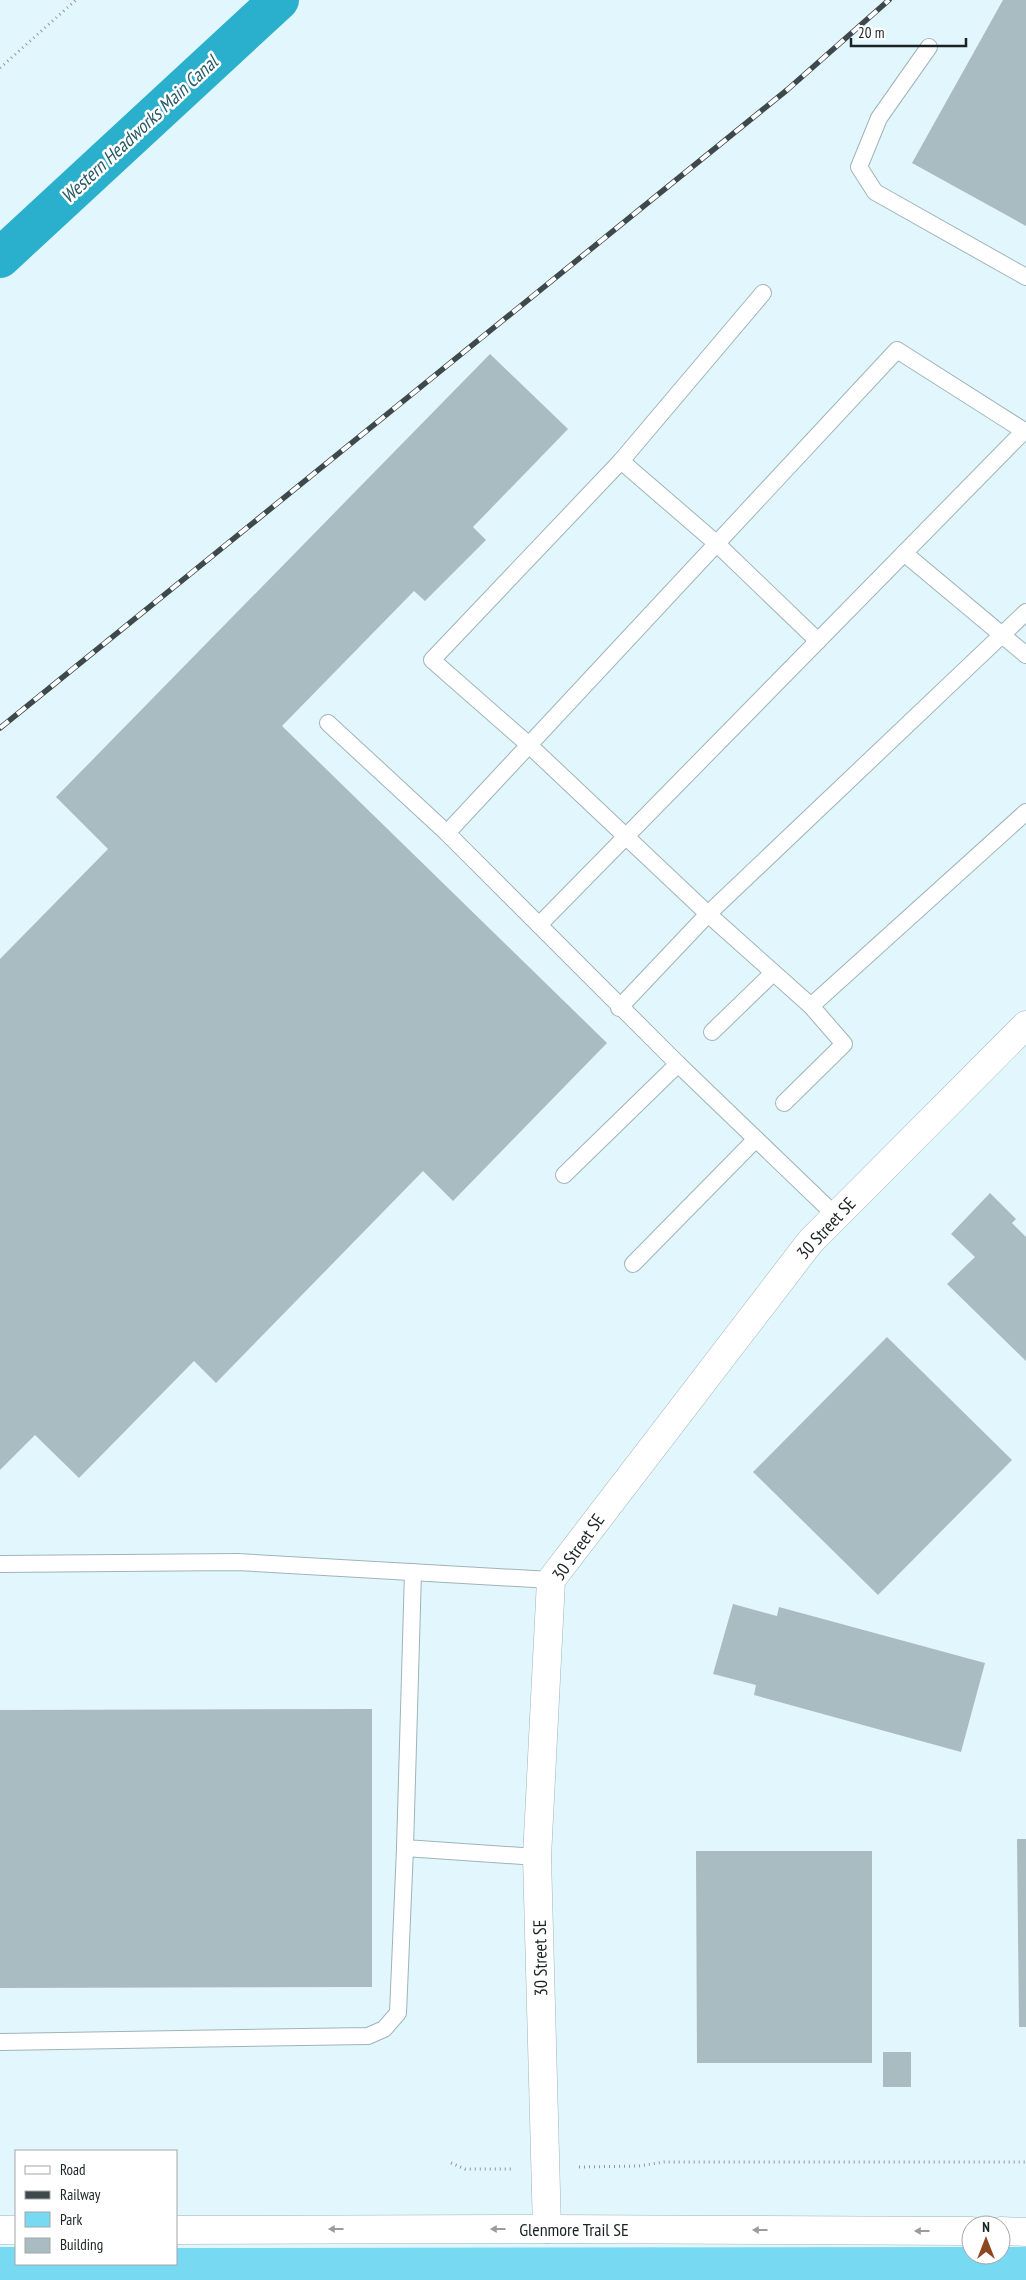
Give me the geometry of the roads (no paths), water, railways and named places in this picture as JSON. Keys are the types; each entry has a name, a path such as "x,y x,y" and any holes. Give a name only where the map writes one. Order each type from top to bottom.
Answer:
{"street":[{"name":"30 Street SE","path":"547,2228 538,1857 551,1580 810,1242 1026,1025"},
{"name":"Glenmore Trail SE","path":"178,2230 547,2228 961,2231"},
{"path":"0,2230 15,2230"},
{"path":"1011,2232 1026,2232"}],"lane":[{"path":"929,47 879,118 859,167 875,192 1026,277"},
{"path":"763,293 621,461 432,660 529,745 708,914 811,1006 844,1044 784,1103"},
{"path":"447,833 897,350 1025,431 539,925"},
{"path":"621,461 716,543 818,641"},
{"path":"904,553 1026,655"},
{"path":"619,1008 708,914 1026,612"},
{"path":"328,723 447,833 619,1008 836,1216"},
{"path":"811,1006 1026,812"},
{"path":"712,1032 773,973"},
{"path":"564,1175 678,1064"},
{"path":"633,1264 756,1139"},
{"path":"0,1564 237,1562 551,1580"},
{"path":"0,2042 368,2036 384,2029 398,2013 413,1572"},
{"path":"405,1848 538,1857"}],"waterway":[{"name":"Western Headworks Main Canal","path":"0,258 279,0"}],"railway":[{"path":"0,728 787,90 889,0"}]}
